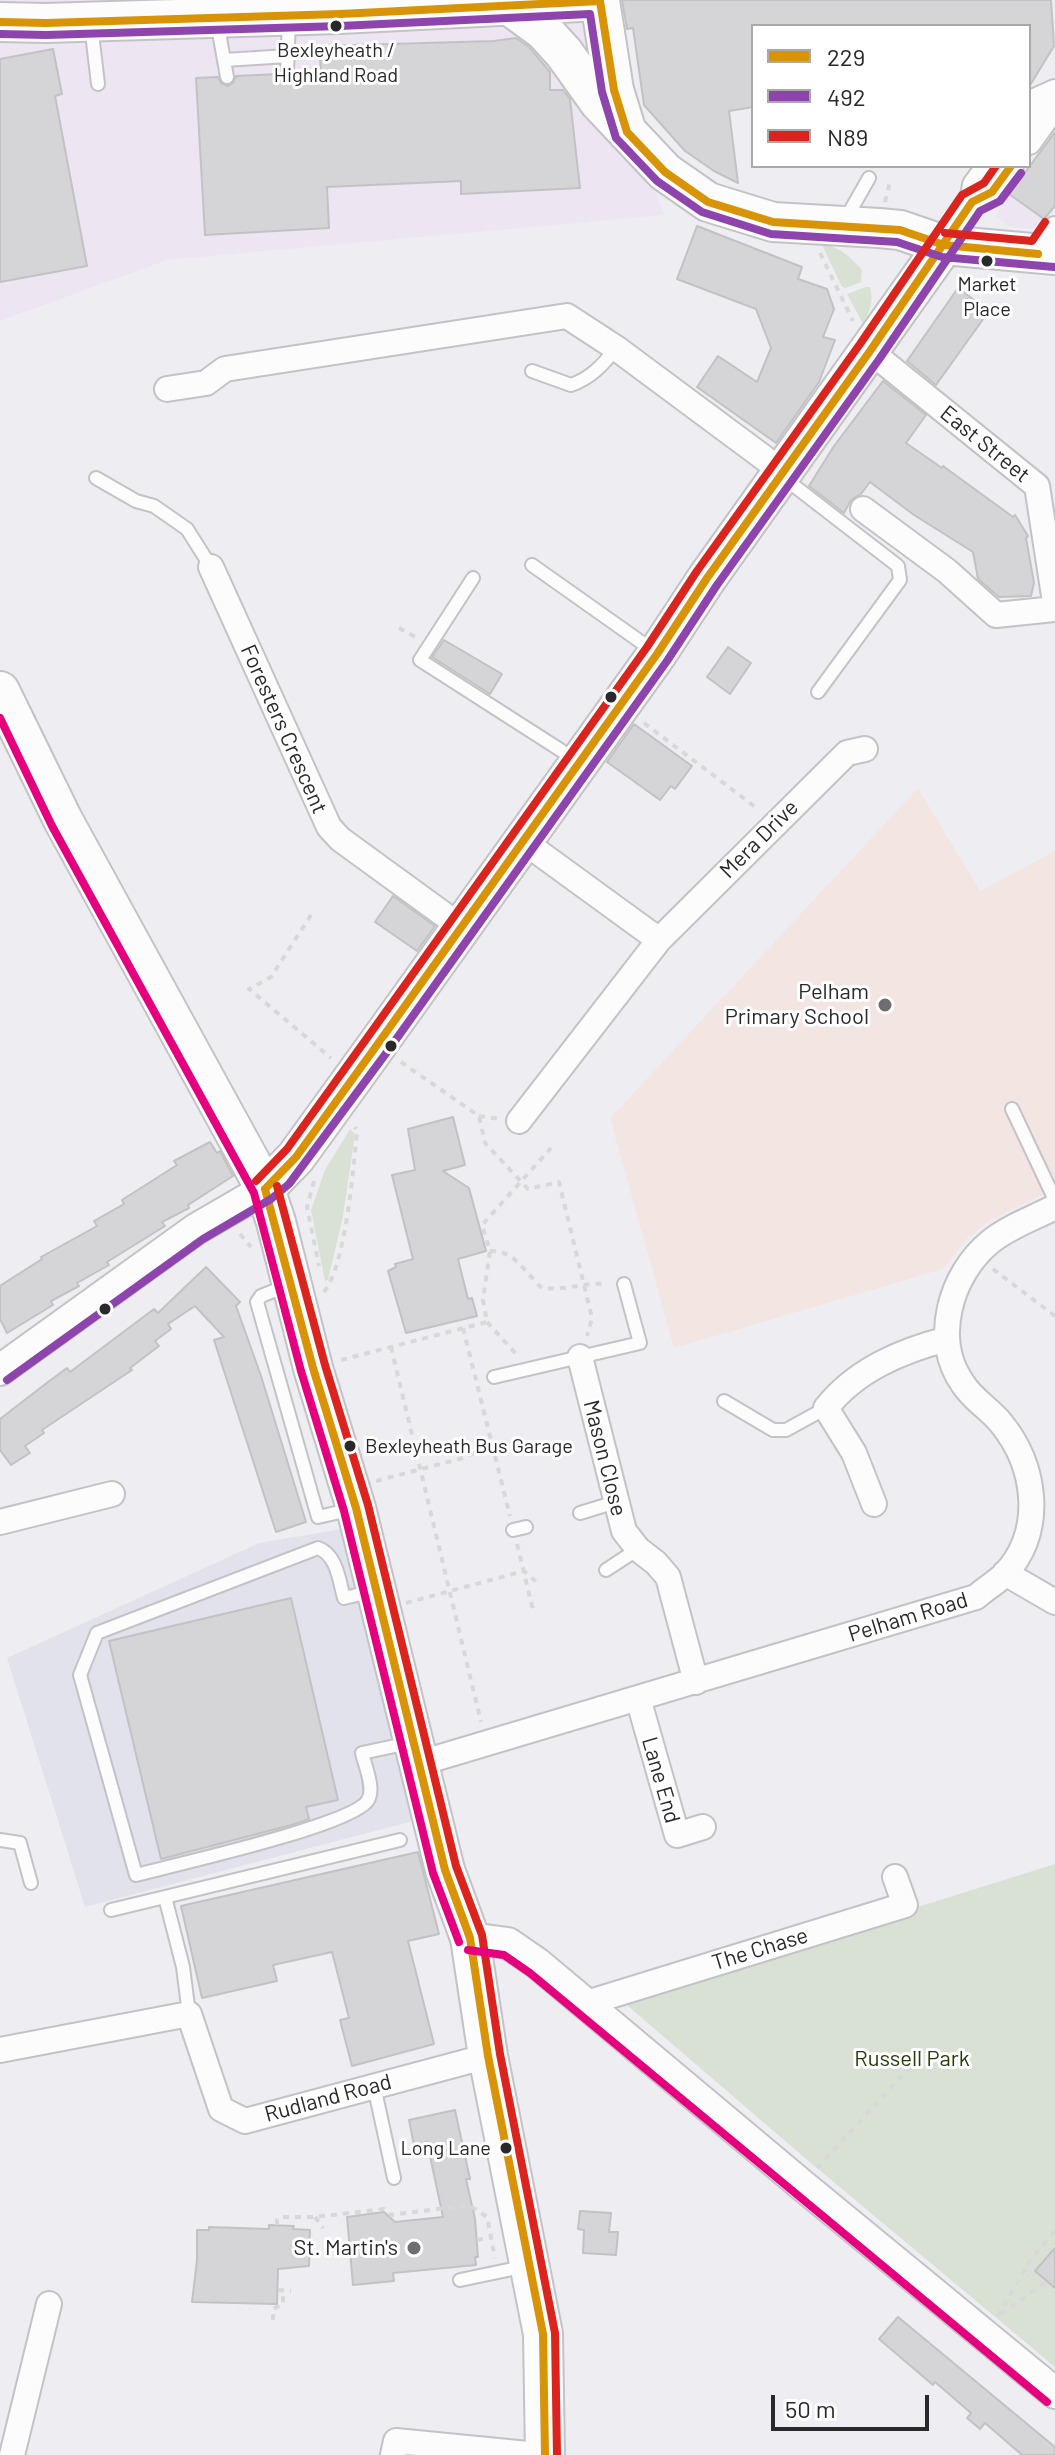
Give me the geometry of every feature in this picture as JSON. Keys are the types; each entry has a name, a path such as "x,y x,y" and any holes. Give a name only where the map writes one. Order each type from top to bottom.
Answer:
{"main road":[{"path":"0,22 46,17 90,22 217,18 600,0 614,90 627,132"},
{"path":"510,6 544,31 599,102 665,172 708,202 773,222 900,230 944,245 1049,246"},
{"path":"265,1189 296,1157 377,1045 657,654 707,578 874,354 944,245"},
{"path":"0,691 63,820 265,1189 311,1293 313,1368 352,1498 445,1870 470,1938 488,2056 513,2265 543,2334 545,2455"}],"street":[{"path":"1031,107 1035,101 1055,92"},
{"path":"1031,139 1053,108 1055,92"},
{"path":"944,245 972,202 975,185 988,168"},
{"path":"972,202 992,192 1010,168"},
{"path":"167,389 206,383 225,369 567,316 616,348 782,474"},
{"name":"East Street","path":"874,354 1037,486 1055,602"},
{"path":"863,509 947,571 996,615 1055,609"},
{"name":"Foresters Crescent","path":"211,567 329,827 340,839 461,927"},
{"name":"Mera Drive","path":"519,1121 659,940 847,753 865,749"},
{"path":"523,841 659,940"},
{"path":"0,1370 196,1229 265,1189"},
{"name":"Pelham Road","path":"414,1753 486,1744 976,1597 1005,1573 1023,1545 1032,1513 1028,1469 1018,1446 999,1420 972,1397 960,1381 947,1339 949,1308 960,1278 975,1255 993,1239 1055,1207"},
{"path":"874,1504 854,1453 826,1408 840,1390 885,1360 947,1339"},
{"name":"Mason Close","path":"580,1357 624,1531 668,1577 696,1682"},
{"path":"0,1522 112,1494"},
{"path":"1005,1573 1055,1602"},
{"name":"Lane End","path":"638,1698 677,1835 703,1827"},
{"name":"The Chase","path":"587,2003 905,1905 895,1877"},
{"path":"470,1938 508,1943 537,1963 802,2185 991,2325 1055,2393"},
{"path":"0,2050 189,2014"},
{"name":"Rudland Road","path":"189,2014 221,2109 245,2121 488,2056"},
{"path":"12,2455 49,2304"},
{"path":"393,2455 396,2441 538,2455"}],"lane":[{"path":"287,73 289,15"},
{"path":"217,18 227,77"},
{"path":"90,22 98,84"},
{"path":"224,60 288,56"},
{"path":"828,224 869,178"},
{"path":"532,371 571,385 590,377 616,348"},
{"path":"782,474 898,566 900,573 900,580 818,692"},
{"path":"96,478 136,501 154,506 187,529 211,567"},
{"path":"532,565 657,654"},
{"path":"473,578 420,660 578,762"},
{"path":"1012,1109 1055,1200"},
{"path":"494,1377 640,1343 624,1284"},
{"path":"311,1293 261,1296 257,1302 318,1517 352,1498"},
{"path":"724,1401 773,1430 786,1430 826,1408"},
{"path":"580,1513 616,1502"},
{"path":"378,1600 344,1598 334,1562 327,1551 318,1548 97,1633 80,1675 136,1875 318,1827 365,1805 370,1797 362,1753 414,1753"},
{"path":"606,1570 638,1549"},
{"path":"0,1840 20,1843 31,1883"},
{"path":"111,1910 400,1840"},
{"path":"165,1897 183,1967 189,2014"},
{"path":"374,2086 394,2178"},
{"path":"460,2280 513,2265"}],"path":[{"path":"884,209 890,182"},
{"path":"828,224 818,249 874,354"},
{"path":"620,704 776,823"},
{"path":"311,915 271,977 249,989 353,1076"},
{"path":"377,1045 479,1116 485,1143 528,1189 559,1182 592,1318 580,1357"},
{"path":"311,1293 330,1283 347,1217 357,1132 351,1121"},
{"path":"530,1369 487,1322 483,1300 490,1251 482,1225 551,1148"},
{"path":"311,1293 317,1247 307,1207 318,1173"},
{"path":"240,1234 253,1251"},
{"path":"490,1251 511,1255 542,1288 558,1290 595,1283 624,1284"},
{"path":"975,1255 1055,1316"},
{"path":"313,1368 487,1322"},
{"path":"463,1328 492,1445 520,1528 524,1571 534,1614"},
{"path":"391,1347 486,1744"},
{"path":"352,1498 492,1445"},
{"path":"378,1600 451,1593 524,1571"},
{"path":"524,1571 540,1585"},
{"path":"802,2185 913,2064"},
{"path":"277,2225 281,2217 315,2217 384,2209 391,2215 469,2205 487,2217 491,2237 513,2265"},
{"path":"315,2217 323,2228"},
{"path":"991,2325 1030,2261 1055,2230"},
{"path":"477,2240 491,2237"},
{"path":"991,2325 1047,2281"},
{"path":"273,2320 273,2309 283,2304 280,2290 291,2291"}],"shaded area":[{"path":"0,0 575,0 576,11 665,215 167,260 0,321"},
{"path":"1055,132 1055,206 1043,223 1030,229 1009,227 995,215"},
{"name":"Pelham Primary School","path":"918,788 980,891 1055,851 1055,1189 992,1219 967,1238 943,1269 674,1348 610,1118"},
{"path":"347,1528 417,1820 85,1907 7,1658 259,1543"}],"green space":[{"path":"824,245 840,250 854,261 862,270 861,282 842,287"},
{"path":"870,287 871,302 863,324 847,294"},
{"path":"350,1129 355,1134 343,1216 328,1280 325,1281 311,1210 325,1170"},
{"name":"Russell Park","path":"1055,1864 1055,2367 621,2000"}],"building":[{"path":"622,0 1051,0 1054,46 1031,84 1031,24 751,24 751,107 729,111 738,183 685,151 644,105 633,28 627,29"},
{"path":"516,38 529,47 550,72 550,90 563,90 570,99 580,188 461,194 461,181 327,187 329,228 205,235 196,78 218,77 221,83 228,86 236,76 278,74 283,81 290,81 296,73 321,71 319,46"},
{"path":"53,49 62,94 55,96 87,266 0,282 0,59"},
{"path":"1055,132 1055,206 1044,219 1009,194"},
{"path":"697,226 802,267 798,279 827,289 834,309 823,337 835,340 819,382 776,443 697,387 718,356 757,382 771,348 756,309 677,279"},
{"path":"958,288 989,311 936,385 907,361"},
{"path":"883,381 926,415 906,443 1013,517 1015,515 1028,536 1034,583 1031,596 999,597 978,579 973,552 914,515 870,482 861,494 851,500 844,513 809,486 834,446"},
{"path":"444,640 502,674 490,694 432,657"},
{"path":"728,647 751,663 730,694 707,677"},
{"path":"634,724 692,766 675,789 671,786 660,800 607,762"},
{"path":"393,896 435,926 417,951 375,922"},
{"path":"453,1117 465,1165 443,1171 469,1188 486,1251 458,1259 468,1299 472,1298 477,1316 406,1333 388,1271 396,1267 395,1264 413,1259 392,1175 415,1170 408,1129"},
{"path":"210,1142 217,1153 220,1151 233,1176 188,1205 189,1208 162,1222 165,1226 107,1262 109,1265 77,1283 79,1286 51,1301 53,1305 7,1333 0,1319 0,1286 41,1257 97,1226 94,1221 124,1204 122,1200 177,1165 174,1161"},
{"path":"206,1267 240,1302 236,1306 306,1522 276,1532 214,1340 224,1337 195,1306 168,1324 171,1329 155,1341 159,1346 130,1368 132,1370 42,1430 44,1433 25,1446 30,1453 11,1465 0,1450 0,1419 67,1368 70,1372 154,1309 158,1313"},
{"path":"291,1598 338,1800 306,1807 309,1819 295,1824 161,1859 109,1641"},
{"path":"418,1852 439,1934 408,1941 434,2044 352,2066 340,2020 349,2018 332,1952 273,1965 277,1981 202,1998 181,1906"},
{"name":"St. Martin's","path":"455,2110 470,2179 466,2179 475,2219 476,2265 393,2273 394,2281 353,2285 347,2217 384,2212 395,2222 443,2217 427,2142 414,2145 409,2120"},
{"path":"580,2211 611,2213 609,2232 618,2232 616,2255 583,2253 584,2230 578,2229"},
{"path":"269,2225 310,2230 309,2266 278,2269 277,2304 192,2302 197,2230 209,2230 209,2227 269,2229"},
{"path":"1055,2248 1055,2288 1035,2271"},
{"path":"898,2317 1055,2447 1055,2455 1022,2455 985,2423 980,2429 967,2418 971,2413 879,2339"}],"transit line":[{"name":"229","path":"0,22 340,14 600,1 614,90 627,132 665,172 708,202 773,222 900,230 944,245 1038,254"},
{"name":"492","path":"0,34 340,26 590,14 602,92 616,138 657,181 702,212 771,234 897,242 942,257 1054,267"},
{"name":"N89","path":"256,1181 287,1149 647,647 697,571 860,344 962,195 984,183 995,168"},
{"name":"229","path":"265,1189 296,1157 377,1045 657,654 707,578 870,351 972,202 992,192 1010,168"},
{"name":"492","path":"7,1380 203,1239 271,1199 289,1184 667,661 980,211 1000,201 1021,173"},
{"name":"N89","path":"945,233 1032,241 1045,222"},
{"path":"0,718 52,826 254,1193 301,1371 344,1511 433,1873 459,1942"},
{"name":"N89","path":"277,1186 325,1365 368,1505 456,1866 482,1935 500,2054 555,2333 557,2455"},
{"name":"229","path":"265,1189 313,1368 356,1508 445,1870 470,1938 488,2056 543,2334 545,2455"},
{"path":"468,1950 504,1955 530,1973 1047,2402"}],"place":[{"name":"Bexleyheath / Highland Road","path":"336,26"},
{"name":"Market Place","path":"987,261"},
{"name":"Pelham Primary School","path":"885,1005"},
{"name":"Bexleyheath Bus Garage","path":"350,1446"},
{"name":"Long Lane","path":"506,2148"},
{"name":"St. Martin's","path":"414,2248"}]}
